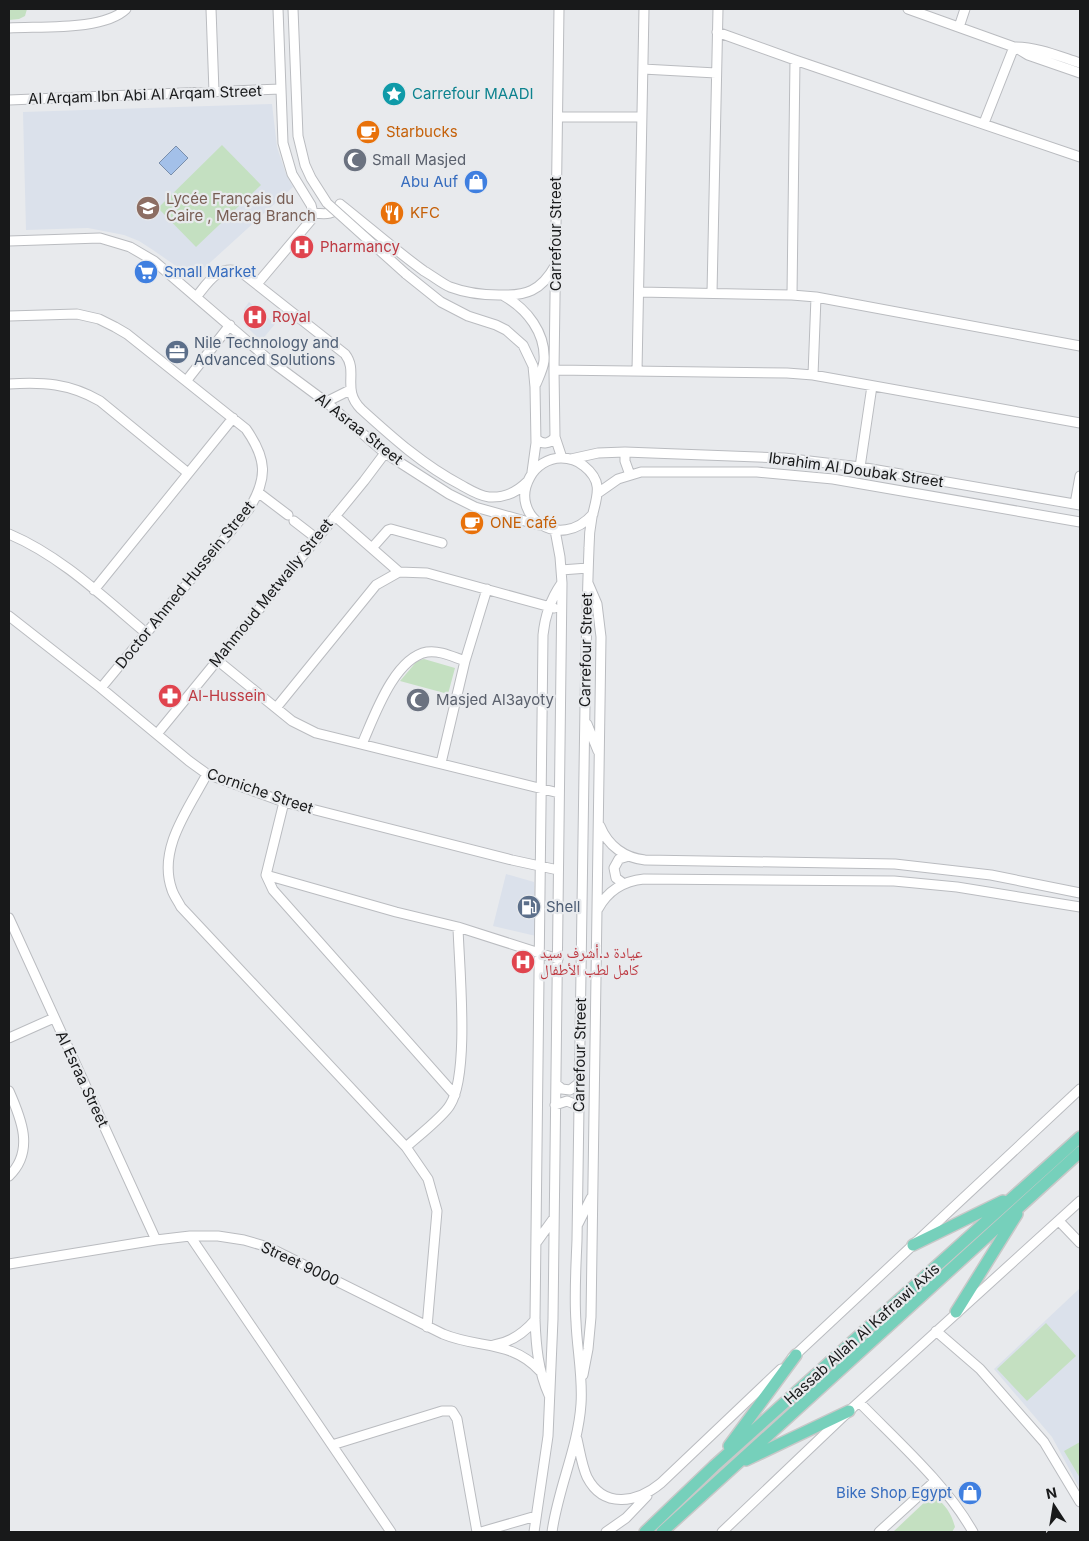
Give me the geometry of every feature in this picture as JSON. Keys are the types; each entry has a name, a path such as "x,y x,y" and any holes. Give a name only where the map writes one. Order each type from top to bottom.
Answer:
{"main road":[{"name":"Hassab Allah Al Kafrawi Axis","path":"645,1532 735,1465 1020,1198 1080,1137"},
{"name":"Hassab Allah Al Kafrawi Axis","path":"662,1532 695,1494 714,1466 1020,1198 1080,1152"},
{"path":"913,1245 1020,1198"},
{"path":"956,1312 1020,1198"},
{"path":"714,1466 796,1354"},
{"path":"735,1465 849,1411"}],"street":[{"path":"9,28 87,25 119,15 126,9"},
{"path":"211,9 214,92"},
{"path":"257,284 311,220 313,213 312,205 292,174 285,154 282,132 278,9"},
{"path":"293,9 300,151 318,191 327,203 406,274 448,306 468,316 496,325 515,336 529,355 533,366 535,387 536,439 532,472 525,490 529,510 534,519 542,525 555,530 566,531 577,528 593,514 597,504 597,484 587,468 566,458 545,462 532,472"},
{"name":"Carrefour Street","path":"559,9 554,370 555,437 566,458"},
{"path":"637,371 644,9"},
{"path":"712,293 718,9"},
{"path":"908,9 1080,73"},
{"path":"959,27 965,9"},
{"path":"717,32 1080,157"},
{"path":"1014,47 1028,47 1041,50 1080,63"},
{"path":"984,124 1014,47"},
{"path":"792,295 795,60"},
{"path":"643,69 716,73"},
{"name":"Al Arqam Ibn Abi Al Arqam Street","path":"9,100 281,89"},
{"path":"558,117 642,117"},
{"path":"313,213 333,213 342,205 442,283 470,293 517,296 535,289 549,277 555,266"},
{"name":"Al Asraa Street","path":"9,241 100,238 130,247 154,261 268,359 326,402 385,452 449,494 475,507 542,525"},
{"name":"Al Asraa Street","path":"197,296 212,277 226,270 241,272 344,354 351,365 350,390 357,405 406,449 433,469 482,496 500,496 512,493 528,481"},
{"path":"639,292 816,297 1080,346"},
{"path":"504,296 528,314 540,338 544,363 535,387"},
{"path":"814,375 816,297"},
{"name":"Doctor Ahmed Hussein Street","path":"9,316 77,314 99,319 128,334 246,429 256,443 262,459 263,476 259,493 249,509 101,688"},
{"path":"187,380 230,325"},
{"path":"554,370 814,375 1080,423"},
{"path":"9,384 52,383 89,394 188,473"},
{"path":"860,467 872,386"},
{"path":"326,402 350,390"},
{"path":"94,590 233,418"},
{"path":"536,439 541,443 548,443 555,437"},
{"name":"Mahmoud Metwally Street","path":"157,734 385,452"},
{"path":"625,452 625,461 630,474"},
{"name":"Ibrahim Al Doubak Street","path":"566,458 598,453 625,452 784,458 860,467 1078,504"},
{"name":"Ibrahim Al Doubak Street","path":"598,493 608,485 630,474 654,472 758,472 808,476 1080,522"},
{"path":"1078,504 1080,476"},
{"path":"259,493 316,538"},
{"name":"Carrefour Street","path":"552,1532 559,1492 576,1438 581,1401 576,1318 578,1106 582,994 588,568 590,530 593,514"},
{"path":"335,516 399,572"},
{"path":"372,548 388,530 392,529 442,543"},
{"name":"Carrefour Street","path":"534,1532 545,1463 550,1398 554,1218 562,610 561,570 555,530"},
{"path":"9,534 27,542 63,564 146,633"},
{"path":"561,570 588,568"},
{"path":"276,708 376,585 399,572 427,573 562,610"},
{"path":"581,1382 586,1365 590,1333 600,756 600,626 595,598 588,583"},
{"path":"550,1398 541,1372 536,1348 535,1320 543,635 549,607 562,584"},
{"path":"441,763 465,661 487,589"},
{"name":"Corniche Street","path":"9,616 207,774 284,802 558,870"},
{"path":"362,744 387,688 410,660 419,655 438,652 465,661"},
{"path":"217,660 292,721 316,733 559,793"},
{"path":"585,719 600,756"},
{"path":"207,774 177,830 170,849 168,869 172,889 181,907 406,1147 428,1180 436,1211 427,1326"},
{"path":"284,802 266,875 273,890 455,1095"},
{"path":"599,823 607,839 620,852 645,860 895,864 983,874 1078,892"},
{"path":"624,884 616,878 614,868 619,859 629,856"},
{"path":"266,875 396,912 458,927 558,958"},
{"path":"597,911 610,892 624,884 644,879 886,881 957,888 1078,907"},
{"name":"Al Esraa Street","path":"9,918 156,1240"},
{"path":"406,1147 450,1107 460,1074 461,1037 458,927"},
{"path":"582,994 597,976"},
{"path":"9,1038 54,1018"},
{"path":"556,1084 562,1089 570,1090 579,1083"},
{"path":"606,1532 626,1518 796,1354 1080,1089"},
{"path":"9,1091 23,1125 24,1143 20,1160 9,1176"},
{"path":"555,1105 567,1101 578,1106"},
{"path":"577,1227 593,1194"},
{"path":"722,1532 956,1312 1080,1201"},
{"path":"536,1243 554,1218"},
{"path":"1059,1221 1080,1243"},
{"path":"190,1236 391,1532"},
{"name":"Street 9000","path":"9,1264 190,1236 218,1236 244,1240 268,1247 458,1340 502,1348 519,1354 541,1372"},
{"path":"491,1346 511,1340 528,1328 535,1320"},
{"path":"936,1331 980,1368 1044,1442 1080,1502"},
{"path":"860,1402 953,1500 973,1532"},
{"path":"332,1445 442,1411 452,1411 457,1419 477,1532"},
{"path":"576,1438 587,1476 593,1486 601,1493 611,1498 622,1500 633,1499 653,1490"},
{"path":"879,1532 934,1480"},
{"path":"481,1532 536,1516"}],"shaded area":[{"name":"Lycée Français du Caire , Merag Branch","path":"272,104 277,147 286,174 293,187 191,280 176,266 153,250 139,241 124,235 88,228 26,230 23,112"},
{"name":"Royal","path":"249,302 275,324 261,341 244,324 244,309"},
{"path":"506,874 534,882 536,936 493,926"},
{"path":"1080,1288 1080,1489 1052,1437 994,1369"}],"green space":[{"path":"9,9 27,9 25,16 9,20"},
{"path":"222,145 261,185 196,247 158,208"},
{"path":"424,659 455,668 448,694 400,681 417,661"},
{"path":"1046,1323 1076,1356 1027,1401 997,1369"},
{"path":"1080,1442 1080,1478 1064,1451"},
{"path":"934,1497 945,1506 950,1514 955,1527 952,1532 893,1532 929,1498"}],"water":[{"path":"176,146 188,158 171,175 159,163"}],"place":[{"name":"Carrefour MAADI","path":"394,94"},
{"name":"Starbucks","path":"368,132"},
{"name":"Small Masjed","path":"355,160"},
{"name":"Abu Auf","path":"476,182"},
{"name":"Lycée Français du Caire , Merag Branch","path":"148,208"},
{"name":"KFC","path":"392,213"},
{"name":"Pharmancy","path":"302,247"},
{"name":"Small Market","path":"146,272"},
{"name":"Royal","path":"255,317"},
{"name":"Nile Technology and Advanced Solutions","path":"177,352"},
{"name":"ONE café","path":"472,523"},
{"name":"Al-Hussein","path":"170,696"},
{"name":"Masjed Al3ayoty","path":"418,700"},
{"name":"Shell","path":"529,907"},
{"name":"عيادة د.أشرف سيد كامل لطب الأطفال","path":"523,962"},
{"name":"Bike Shop Egypt","path":"970,1493"}]}
